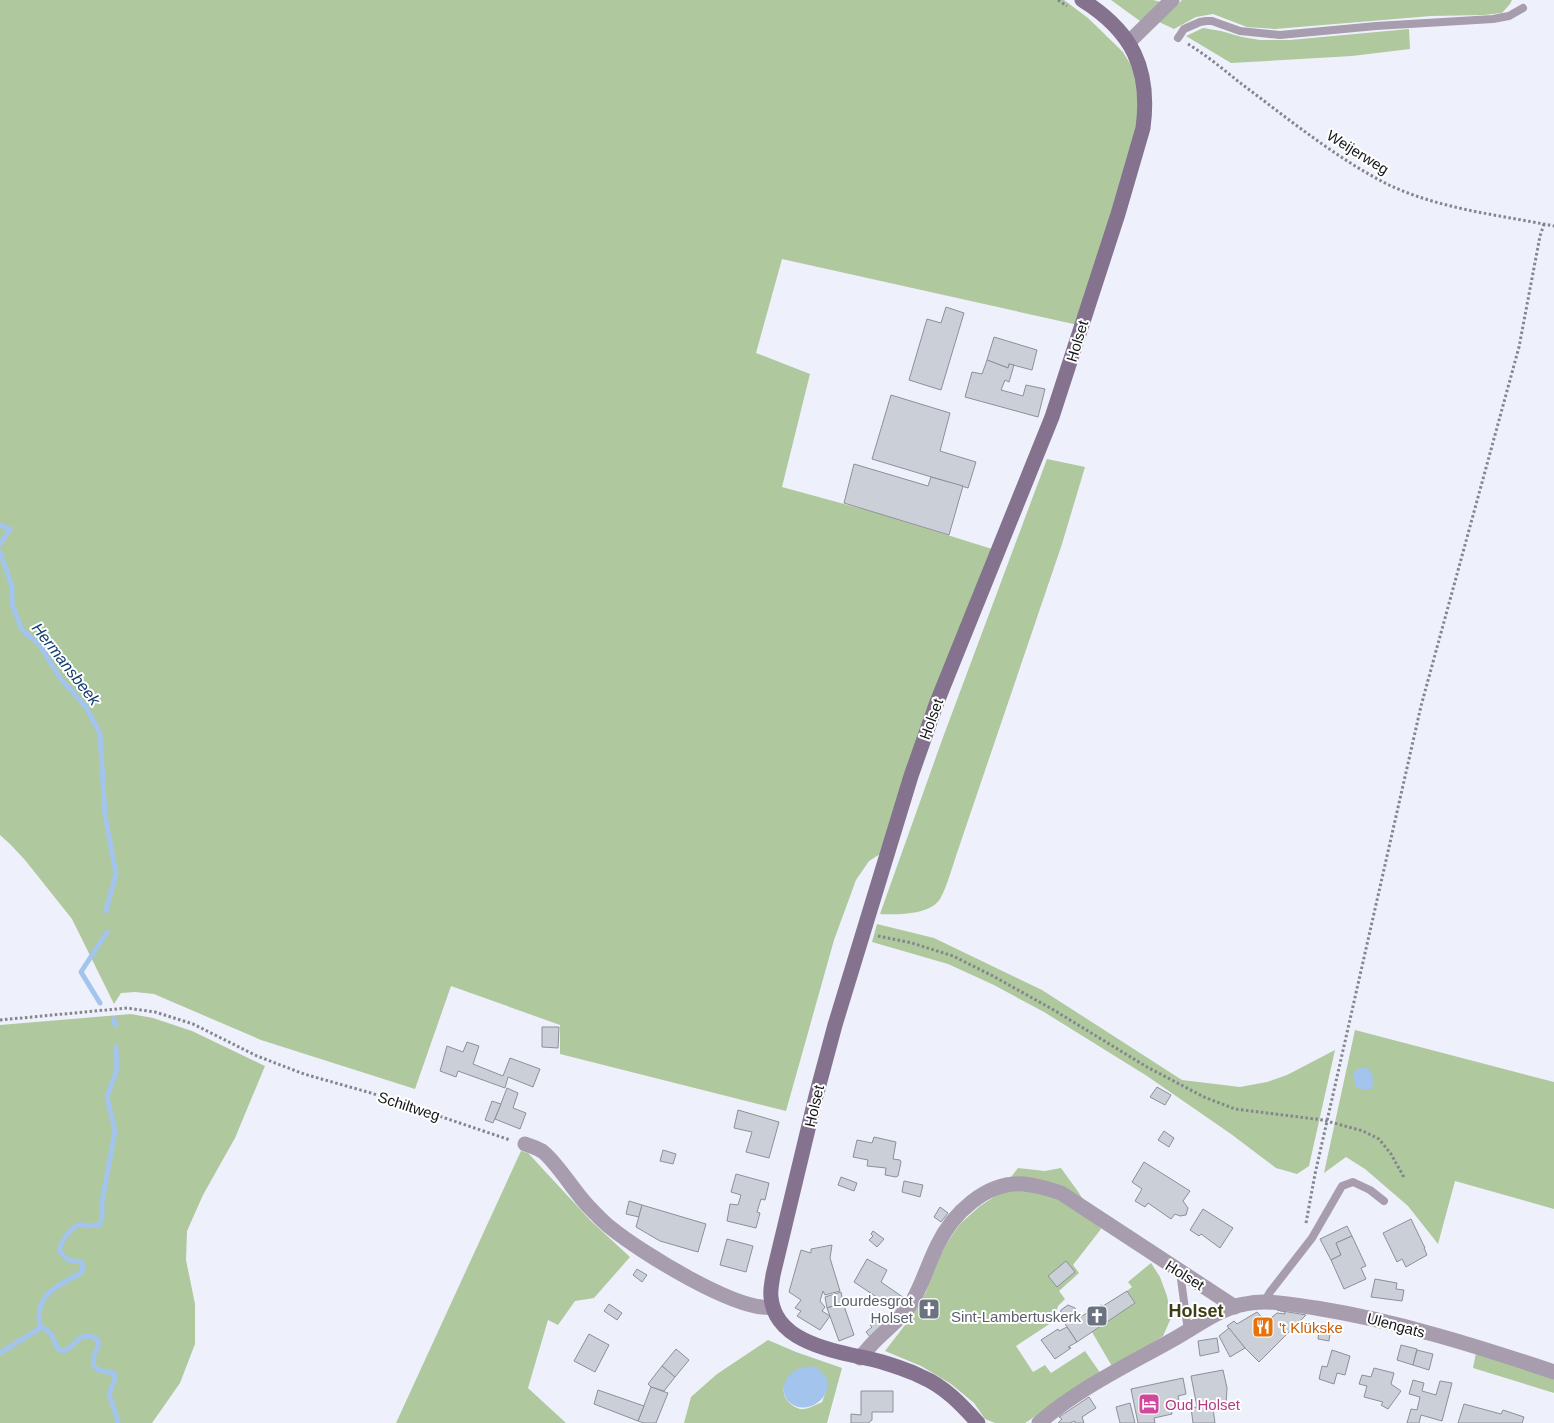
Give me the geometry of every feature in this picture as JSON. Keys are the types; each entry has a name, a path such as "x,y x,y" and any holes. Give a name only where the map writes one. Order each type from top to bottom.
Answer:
{"street":[{"name":"Holset","path":"773,1307 770,1297 773,1274 816,1096 846,987 911,776 937,702 1054,410 1132,168 1143,128 1145,113 1143,82 1137,59 1129,42 1108,17 1082,0"},
{"path":"1129,42 1172,0"},
{"path":"525,1144 543,1152 589,1208 610,1227 646,1253 742,1304 764,1309 773,1307 779,1320 806,1342 860,1358 883,1362 923,1377 953,1397 978,1423"},
{"name":"Holset","path":"860,1358 875,1340 902,1315 912,1302 938,1244 958,1214 974,1200 996,1188 1023,1183 1036,1185 1061,1194 1235,1307"},
{"name":"Ulengats","path":"1235,1307 1244,1304 1294,1304 1364,1316 1444,1338 1554,1372"},
{"path":"1039,1423 1075,1395 1188,1331 1235,1307"}],"lane":[{"path":"1178,38 1184,30 1206,21 1212,21 1240,31 1280,35 1376,26 1493,19 1509,16 1523,8"},
{"path":"1264,1303 1270,1292 1312,1238 1342,1186 1353,1182 1370,1190 1384,1201"},
{"path":"1180,1272 1188,1331"}],"path":[{"name":"Weijerweg","path":"1178,38 1341,156 1390,185 1412,194 1472,211 1554,226"},
{"path":"1306,1224 1315,1174 1421,706 1517,356 1540,236 1544,224"},
{"path":"863,932 912,943 953,956 1044,1004 1181,1086 1235,1109 1300,1116 1328,1121 1363,1131 1379,1139 1391,1154 1405,1179"},
{"name":"Schiltweg","path":"0,1020 127,1008 161,1014 193,1024 257,1056 304,1074 370,1093 525,1144"}],"green space":[{"path":"0,0 1064,0 1088,18 1123,52 1148,97 1078,325 782,259 756,353 810,374 782,487 877,513 992,549 885,851 869,861 856,880 834,940 786,1111 560,1054 560,1025 451,986 415,1089 261,1040 154,994 121,993 114,1004 72,919 25,860 0,835"},
{"path":"1111,0 1153,0 1161,2 1140,21"},
{"path":"1182,0 1512,0 1502,13 1431,16 1275,29 1247,27 1213,14 1196,17 1174,29 1159,22"},
{"path":"1203,28 1260,40 1290,40 1409,29 1410,49 1352,56 1231,63 1186,36"},
{"path":"1047,459 1085,467 1062,544 947,882 940,899 929,908 913,913 880,914 942,740"},
{"path":"877,924 934,938 1042,990 1182,1080 1240,1087 1267,1082 1287,1075 1335,1050 1309,1166 1297,1174 1276,1168 1231,1134 1147,1076 1044,1012 994,985 948,964 872,942"},
{"path":"131,1014 153,1018 192,1031 265,1066 235,1138 203,1195 187,1231 186,1260 195,1304 195,1344 180,1383 152,1423 0,1423 0,1025"},
{"path":"1355,1030 1554,1082 1554,1209 1455,1181 1438,1244 1408,1206 1365,1169 1346,1157 1324,1173"},
{"path":"521,1151 528,1153 591,1221 630,1257 594,1298 575,1301 558,1325 548,1320 528,1388 566,1423 396,1423"},
{"path":"1018,1168 1045,1171 1061,1168 1101,1229 1073,1265 1079,1273 1059,1291 1065,1299 1058,1306 1054,1321 1016,1346 1033,1372 1045,1365 1051,1373 1085,1351 1101,1374 1025,1423 995,1423 985,1419 974,1403 951,1384 921,1366 885,1351 905,1325 926,1292 930,1277 939,1258 960,1224 980,1206 997,1195"},
{"path":"1151,1263 1160,1277 1167,1296 1171,1318 1163,1336 1113,1368 1092,1332 1135,1303 1127,1291 1132,1287 1128,1282"},
{"path":"768,1340 842,1368 827,1423 684,1423 691,1397 717,1374","holes":["801,1368 827,1389 822,1402 802,1409 793,1406 784,1395 785,1384 788,1379"]},
{"path":"1476,1353 1554,1375 1554,1393 1473,1368"}],"water":[{"path":"1368,1068 1371,1073 1373,1080 1372,1089 1364,1090 1356,1087 1353,1074 1356,1070"},
{"path":"813,1366 823,1374 827,1382 827,1391 815,1404 797,1407 788,1401 785,1396 784,1386 788,1377 796,1370"}],"building":[{"path":"946,307 964,313 941,390 909,380 927,319 941,323"},
{"path":"994,337 1037,350 1032,370 1009,364 1008,368 987,360"},
{"path":"987,360 1008,368 1009,364 1014,365 1009,382 1005,380 1001,390 1023,396 1026,385 1045,389 1038,417 965,397 972,372 982,374"},
{"path":"891,395 950,413 940,451 976,462 968,488 872,459"},
{"path":"854,464 928,486 931,477 963,486 949,535 844,503"},
{"path":"542,1027 559,1027 558,1048 542,1047"},
{"path":"467,1042 479,1046 473,1064 503,1076 510,1058 540,1069 533,1087 508,1077 505,1088 458,1071 456,1077 440,1071 447,1046 463,1052"},
{"path":"1157,1087 1171,1095 1165,1105 1150,1097"},
{"path":"507,1088 518,1093 513,1108 526,1113 520,1129 495,1119"},
{"path":"492,1101 501,1104 493,1123 485,1120"},
{"path":"738,1110 779,1122 769,1158 746,1152 752,1132 734,1128"},
{"path":"1164,1131 1174,1138 1169,1147 1158,1140"},
{"path":"874,1137 896,1142 893,1159 900,1160 901,1162 898,1176 885,1175 886,1168 867,1166 868,1160 853,1157 857,1140 872,1143"},
{"path":"663,1150 676,1154 673,1164 660,1161"},
{"path":"1144,1162 1190,1191 1183,1201 1188,1208 1186,1215 1180,1216 1175,1214 1171,1219 1148,1203 1145,1207 1135,1201 1142,1189 1132,1182"},
{"path":"736,1174 769,1183 765,1200 761,1199 757,1212 760,1213 756,1228 727,1221 730,1204 738,1205 741,1195 731,1192"},
{"path":"841,1177 857,1183 854,1191 838,1185"},
{"path":"904,1181 923,1185 920,1197 902,1192"},
{"path":"629,1201 642,1205 639,1217 626,1214"},
{"path":"642,1205 706,1224 698,1252 660,1241 636,1227"},
{"path":"940,1207 948,1213 941,1222 934,1217"},
{"path":"1203,1209 1233,1228 1220,1248 1201,1234 1199,1236 1190,1230"},
{"path":"1411,1219 1427,1255 1406,1267 1402,1259 1397,1262 1383,1233"},
{"path":"1347,1226 1352,1236 1336,1243 1341,1255 1331,1260 1320,1239"},
{"path":"873,1231 884,1239 877,1247 869,1240 873,1236 871,1234"},
{"path":"1352,1236 1366,1266 1361,1268 1366,1279 1344,1289 1331,1260 1341,1255 1336,1243"},
{"path":"727,1239 753,1246 746,1272 720,1265"},
{"path":"832,1245 830,1258 840,1291 825,1295 823,1291 820,1301 825,1307 822,1311 830,1316 820,1330 797,1316 801,1311 795,1308 801,1300 789,1292 801,1250 811,1253 811,1249"},
{"path":"867,1259 887,1270 881,1282 907,1300 899,1312 854,1282"},
{"path":"1066,1261 1075,1272 1057,1287 1048,1276"},
{"path":"637,1269 647,1275 642,1282 633,1275"},
{"path":"1375,1279 1397,1283 1396,1289 1404,1290 1402,1301 1371,1297"},
{"name":"Sint-Lambertuskerk","path":"1127,1291 1135,1303 1077,1342 1060,1316 1061,1310 1068,1305 1075,1308 1080,1317 1101,1305 1103,1306"},
{"path":"841,1292 843,1302 827,1308 825,1297"},
{"path":"843,1303 854,1335 839,1341 827,1308"},
{"path":"609,1304 622,1313 617,1320 604,1311"},
{"path":"1277,1310 1306,1315 1259,1362 1227,1326 1234,1321 1237,1324 1257,1312 1266,1322 1277,1313 1285,1314 1285,1312"},
{"path":"883,1314 890,1323 871,1338 866,1332 872,1327 870,1325"},
{"path":"1320,1324 1331,1325 1329,1341 1318,1339"},
{"path":"1067,1327 1077,1342 1068,1347 1071,1348 1055,1359 1041,1340 1058,1329 1059,1331"},
{"path":"1229,1328 1245,1348 1230,1357 1219,1336"},
{"path":"589,1334 609,1345 595,1372 574,1361"},
{"path":"1217,1338 1219,1352 1200,1356 1198,1341"},
{"path":"1401,1345 1417,1349 1413,1365 1397,1360"},
{"path":"676,1349 689,1360 675,1377 662,1366"},
{"path":"1332,1350 1350,1356 1345,1375 1337,1373 1334,1384 1319,1379 1322,1366 1327,1367"},
{"path":"1417,1350 1433,1354 1429,1370 1413,1365"},
{"path":"662,1366 675,1377 664,1391 651,1387 648,1384"},
{"path":"1374,1368 1394,1373 1391,1384 1401,1391 1388,1409 1381,1405 1383,1402 1364,1397 1367,1386 1359,1384 1362,1375 1371,1377"},
{"path":"1223,1370 1227,1388 1226,1405 1213,1408 1215,1423 1193,1423 1191,1408 1197,1407 1191,1376"},
{"path":"1183,1378 1186,1394 1178,1396 1180,1406 1171,1409 1172,1414 1154,1418 1155,1423 1138,1423 1131,1389"},
{"path":"1413,1380 1424,1383 1422,1391 1436,1395 1440,1381 1452,1383 1442,1421 1421,1415 1419,1423 1407,1423 1411,1409 1417,1410 1420,1397 1409,1394"},
{"path":"651,1387 668,1393 656,1423 644,1423 638,1421"},
{"path":"598,1390 644,1406 638,1421 594,1404"},
{"path":"861,1391 893,1391 893,1412 872,1412 872,1420 868,1423 851,1423 851,1414 861,1415"},
{"path":"1089,1397 1096,1408 1082,1417 1084,1423 1075,1423 1075,1421 1058,1423 1062,1419 1059,1417"},
{"path":"1130,1403 1135,1423 1120,1423 1116,1407"},
{"path":"1464,1404 1501,1414 1503,1410 1524,1417 1522,1423 1458,1423"}],"waterway":[{"name":"Hermansbeek","path":"0,525 10,529 0,544"},
{"name":"Hermansbeek","path":"0,552 12,586 12,604 22,630 39,644 60,678 86,707 100,734 105,815 116,874 106,911"},
{"name":"Hermansbeek","path":"100,1003 81,972 107,932"},
{"name":"Hermansbeek","path":"114,1019 115,1025"},
{"name":"Hermansbeek","path":"116,1047 117,1069 107,1097 115,1131 102,1202 100,1225 86,1226 81,1224 73,1228 65,1238 59,1250 68,1259 80,1261 83,1265 82,1272 50,1292 41,1306 39,1315 40,1326 49,1332 57,1348 63,1351 81,1337 90,1336 97,1339 99,1344 93,1361 96,1368 114,1373 115,1379 109,1394 117,1423"},
{"path":"0,1353 42,1327"}],"place":[{"name":"Lourdesgrot Holset","path":"929,1309"},
{"name":"Sint-Lambertuskerk","path":"1097,1316"},
{"name":"'t Klükske","path":"1263,1327"},
{"name":"Oud Holset","path":"1149,1404"}],"district":[{"name":"Holset","path":"1196,1311"}]}
